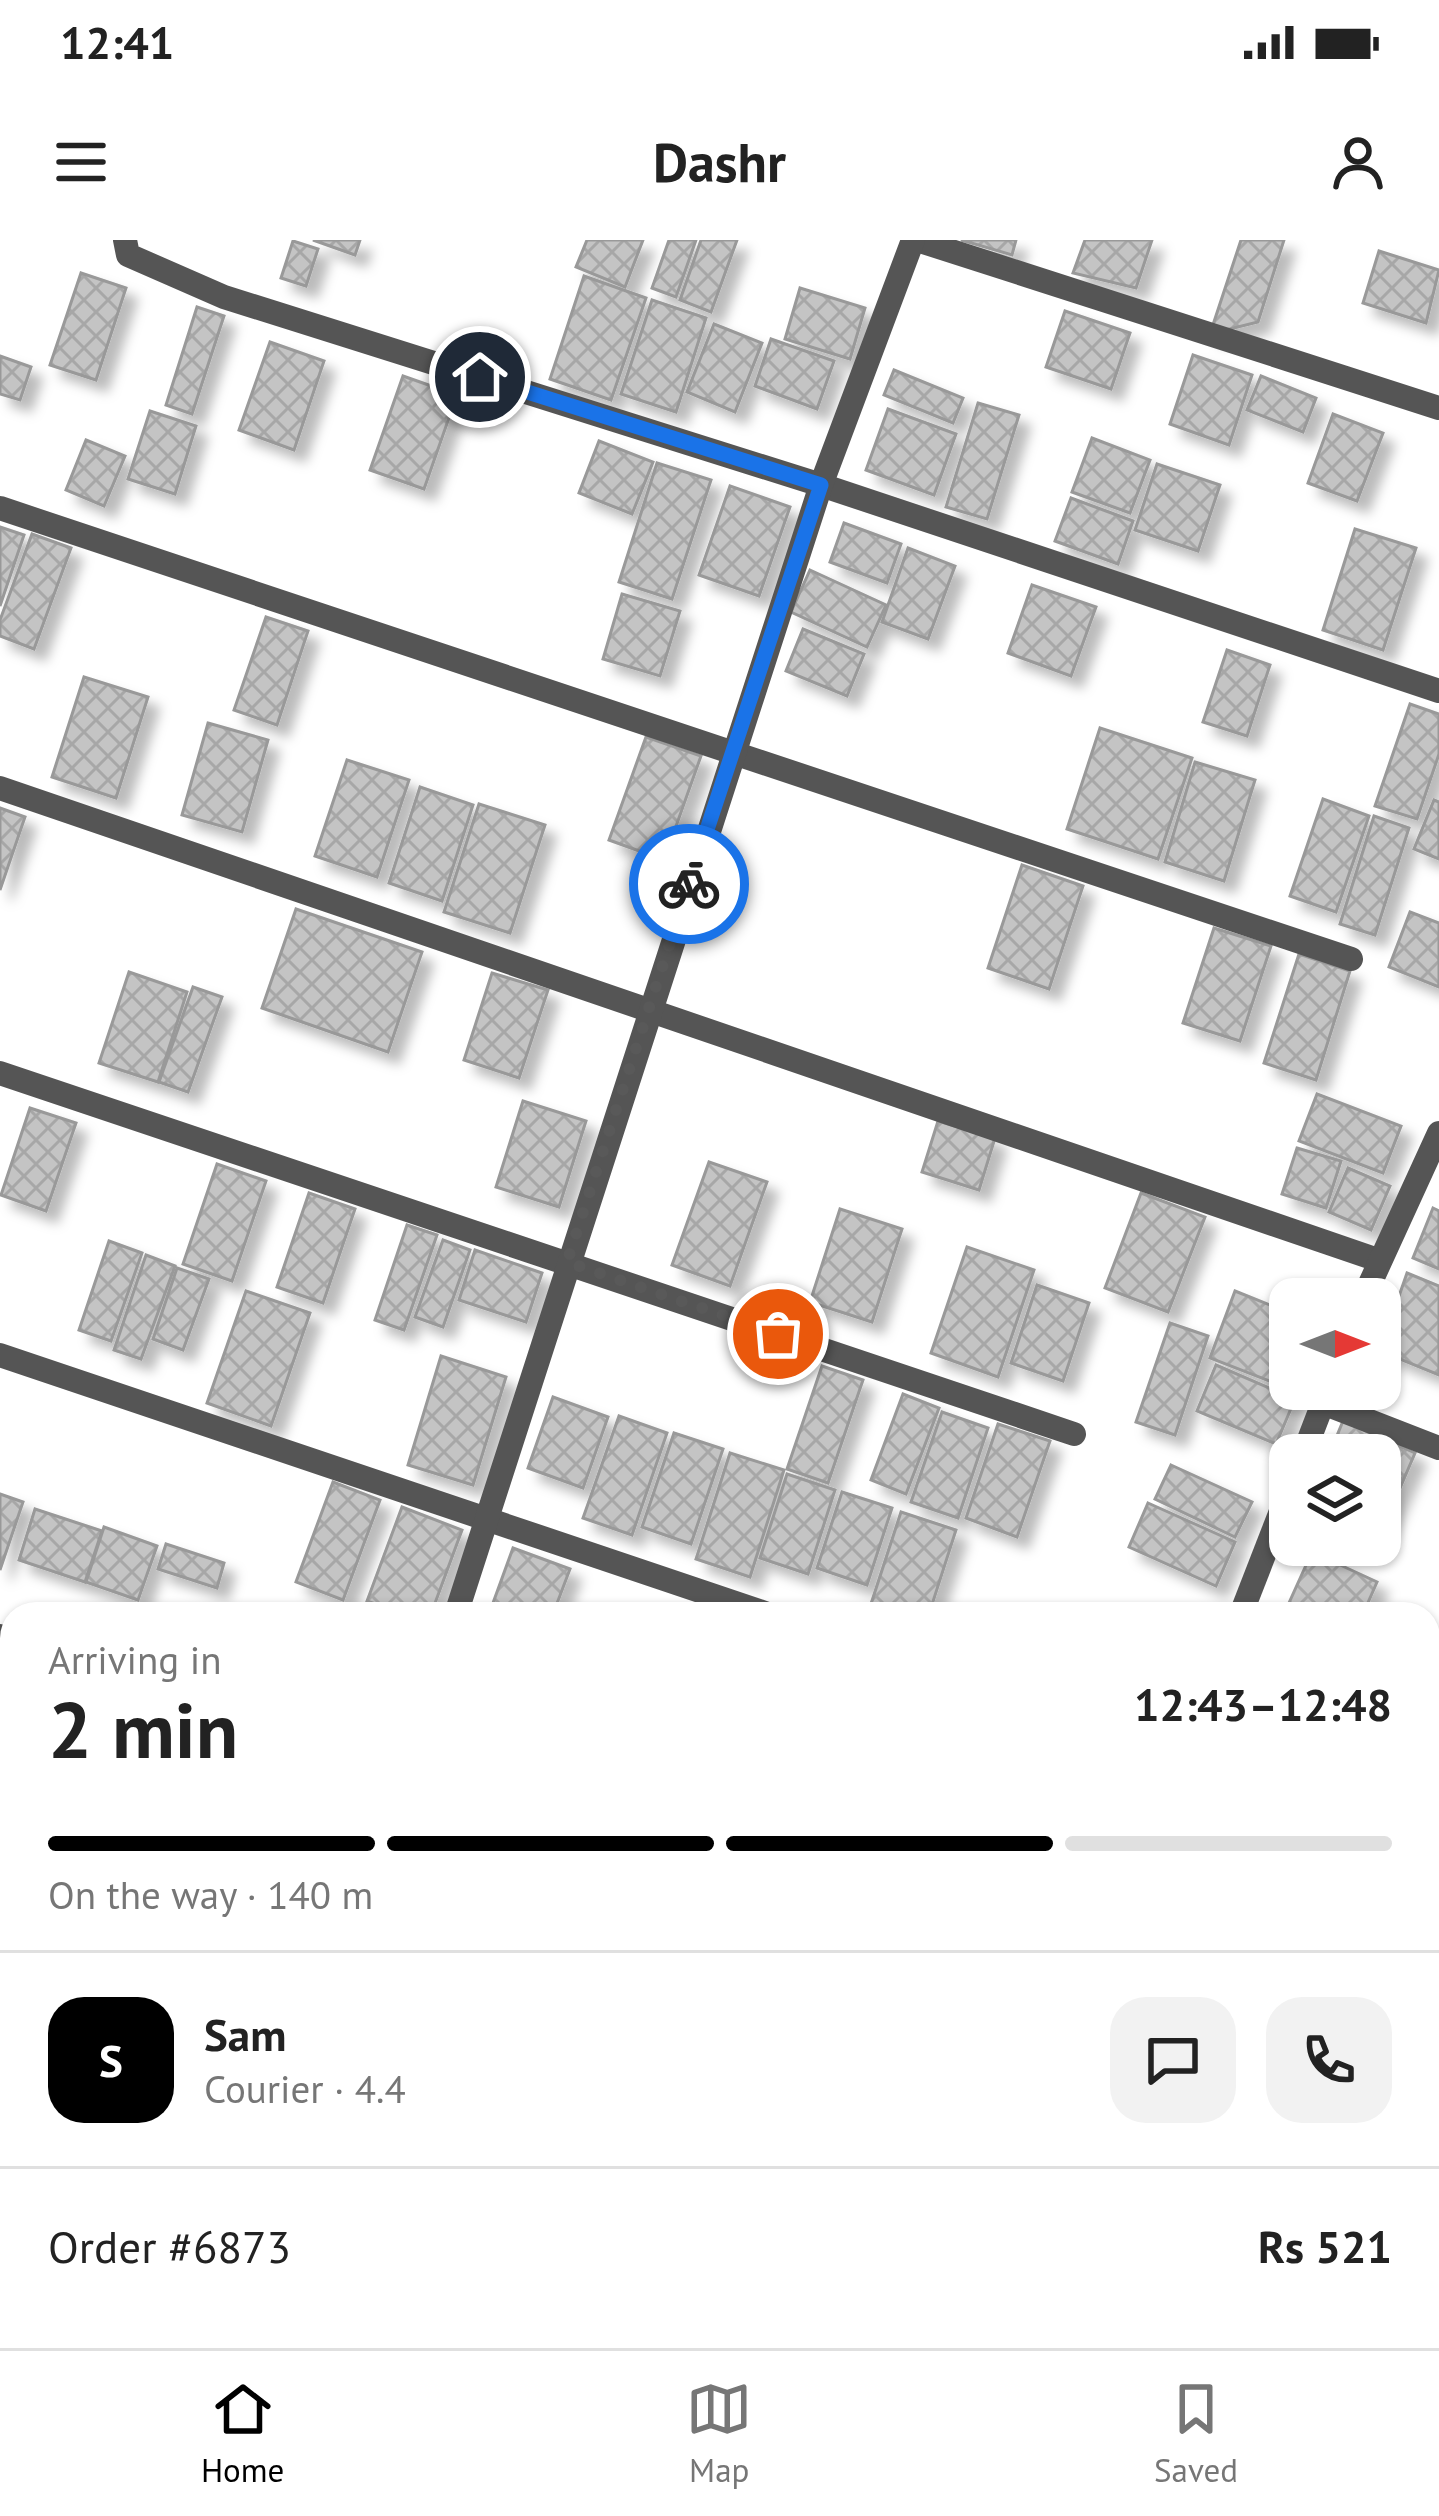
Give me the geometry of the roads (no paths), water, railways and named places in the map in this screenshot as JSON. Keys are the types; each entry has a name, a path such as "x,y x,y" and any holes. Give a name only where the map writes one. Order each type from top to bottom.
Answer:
{"street":[{"path":"125,240 128,254 224,297 821,485 1004,550 1439,691"},
{"path":"460,1602 648,1008 821,485 915,240 1439,408"},
{"path":"0,508 1352,959"},
{"path":"0,788 1378,1259"},
{"path":"0,1073 1074,1434"},
{"path":"1371,1278 1439,1133"},
{"path":"0,1355 734,1602"},
{"path":"1356,1410 1439,1448"},
{"path":"1246,1602 1269,1542"}]}
